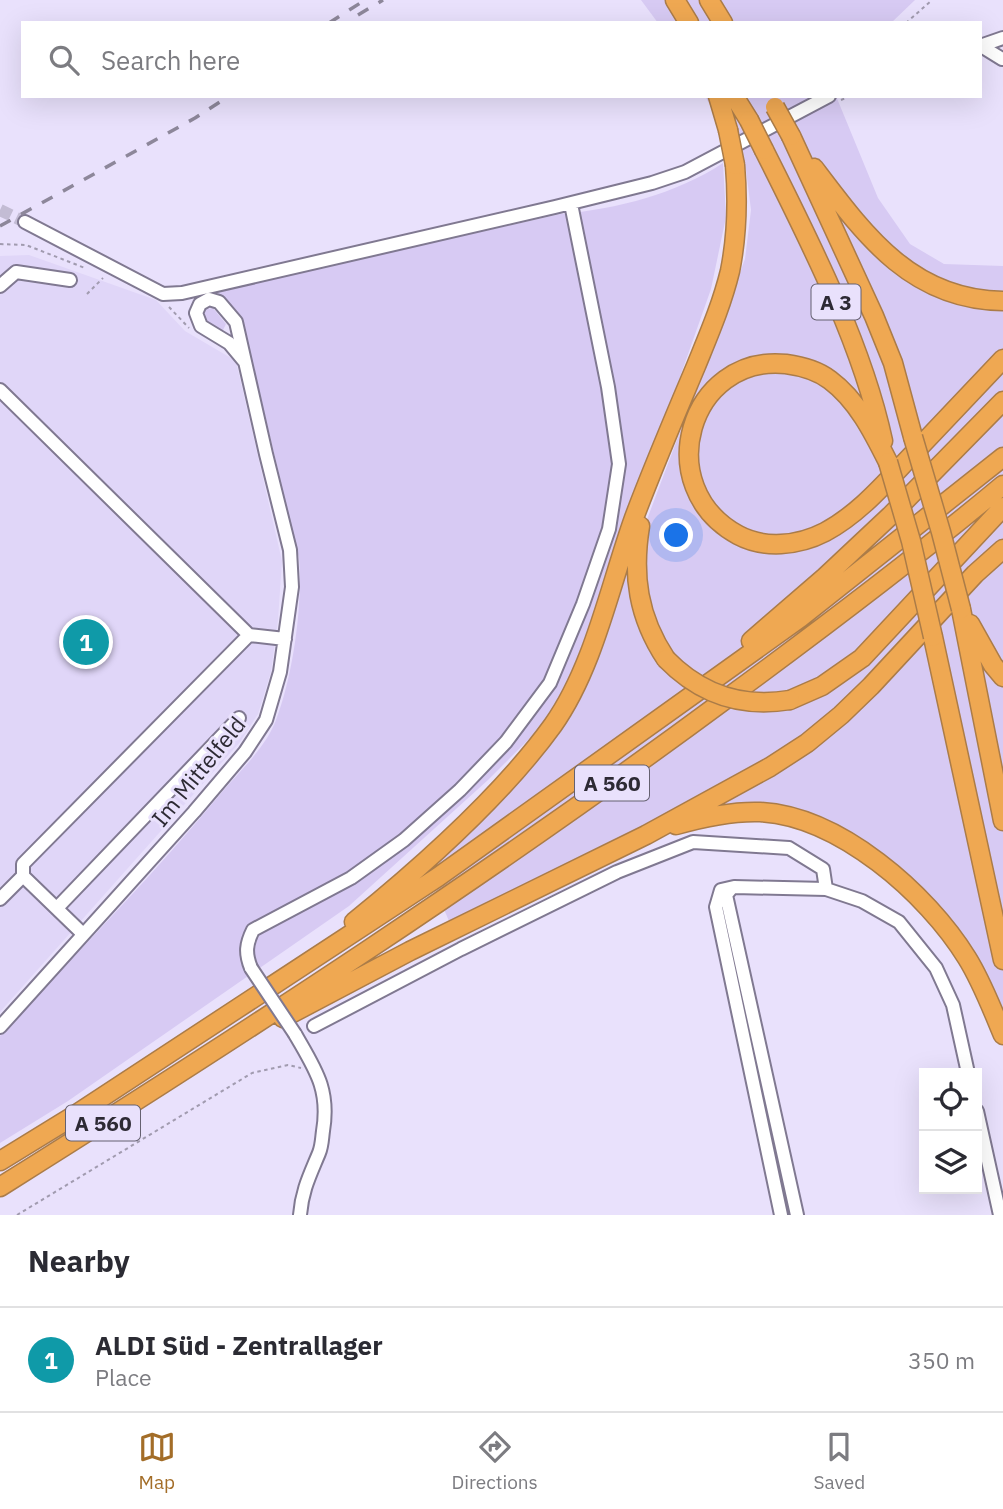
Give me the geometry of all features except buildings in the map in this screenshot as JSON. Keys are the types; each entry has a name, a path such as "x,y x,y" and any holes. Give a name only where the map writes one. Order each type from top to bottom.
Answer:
{"highway":[{"path":"675,0 688,21"},
{"path":"709,0 722,21"},
{"path":"294,971 383,898 494,794 554,723 581,673 647,485 724,291 736,229 735,165 719,98"},
{"name":"A 3","path":"735,98 749,120 815,253 877,412 888,462 911,541 1003,960"},
{"name":"A 3","path":"772,102 791,136 893,363 961,609 1003,821"},
{"path":"791,136 865,234 900,266 922,279 966,297 1003,300"},
{"path":"888,462 863,416 830,380 806,368 776,363 757,365 736,374 716,389 701,407 692,425 688,448 689,469 694,488 703,504 727,529 763,544 804,540 824,533 868,501 1003,359"},
{"path":"672,710 825,577 890,516 1003,401"},
{"name":"A 560","path":"0,1161 396,907 800,618 1003,457"},
{"path":"647,485 636,554 637,587 644,618 666,659 686,678 722,696 763,703 790,700 822,686 862,658 1003,507"},
{"name":"A 560","path":"0,1186 205,1058 407,926 623,776 814,634 1003,485"},
{"path":"205,1058 410,951 646,835 770,767 807,743 871,686 975,574 1003,550"},
{"path":"961,609 993,665 1003,677"},
{"path":"646,835 714,815 763,812 793,818 854,846 915,893 945,928 966,958 1003,1035"}],"street":[{"path":"982,45 1003,38"},
{"path":"982,47 1002,59"},
{"path":"25,222 163,294 182,293 571,204 685,172 825,98"},
{"path":"300,1215 301,1199 309,1172 320,1150 326,1114 324,1089 318,1072 251,968 246,944 253,930 378,861 460,790 506,742 550,683 579,615 609,529 619,464 608,387 571,204"},
{"path":"0,286 16,272 70,280"},
{"name":"Im Mittelfeld","path":"0,1027 245,752 266,720 281,671 292,587 290,550 236,322 219,302 209,299 200,304 196,313 201,326"},
{"path":"201,326 229,343 244,361"},
{"path":"0,390 249,635 285,639"},
{"path":"0,899 23,876 23,864 249,635"},
{"path":"57,908 239,718"},
{"path":"314,1026 605,878 693,842 789,848 823,869 826,889"},
{"path":"23,876 83,934"},
{"path":"734,887 726,895 797,1215"},
{"path":"780,1215 716,907 721,890 734,887 826,889 862,901 899,922 936,968 953,1005 967,1068"},
{"path":"981,1131 1000,1215"}],"path":[{"path":"907,21 932,0"},
{"path":"0,244 26,245 94,271"},
{"path":"87,295 105,276"},
{"path":"163,294 165,302 190,330 201,326"},
{"path":"17,1215 251,1073 288,1065 318,1072"}],"shaded area":[{"path":"641,0 915,0 893,21 657,21"},
{"path":"706,98 837,98 878,198 910,244 944,264 1003,266 1003,1017 901,873 747,804 547,873 449,921 428,872 510,791 557,733 587,679 745,259 751,210 746,170"},
{"path":"723,163 726,217 711,289 631,516 570,677 548,720 488,780 349,906 68,1101 0,1143 0,1036 141,885 252,758 272,730 287,683 298,618 299,558 244,328 239,314 214,291 561,214 624,204 686,183"},
{"path":"29,255 156,300 185,331 236,361 282,561 271,672 258,714 240,742 0,1012 0,256"},
{"path":"213,308 226,324 223,330 214,328 204,318 206,309"}],"tunnel":[{"path":"0,210 25,222"}],"railway":[{"path":"332,21 365,0"},
{"path":"358,15 383,0"},
{"path":"0,226 195,118 226,98"}],"place":[{"name":"ALDI Süd - Zentrallager","path":"86,642"}]}
